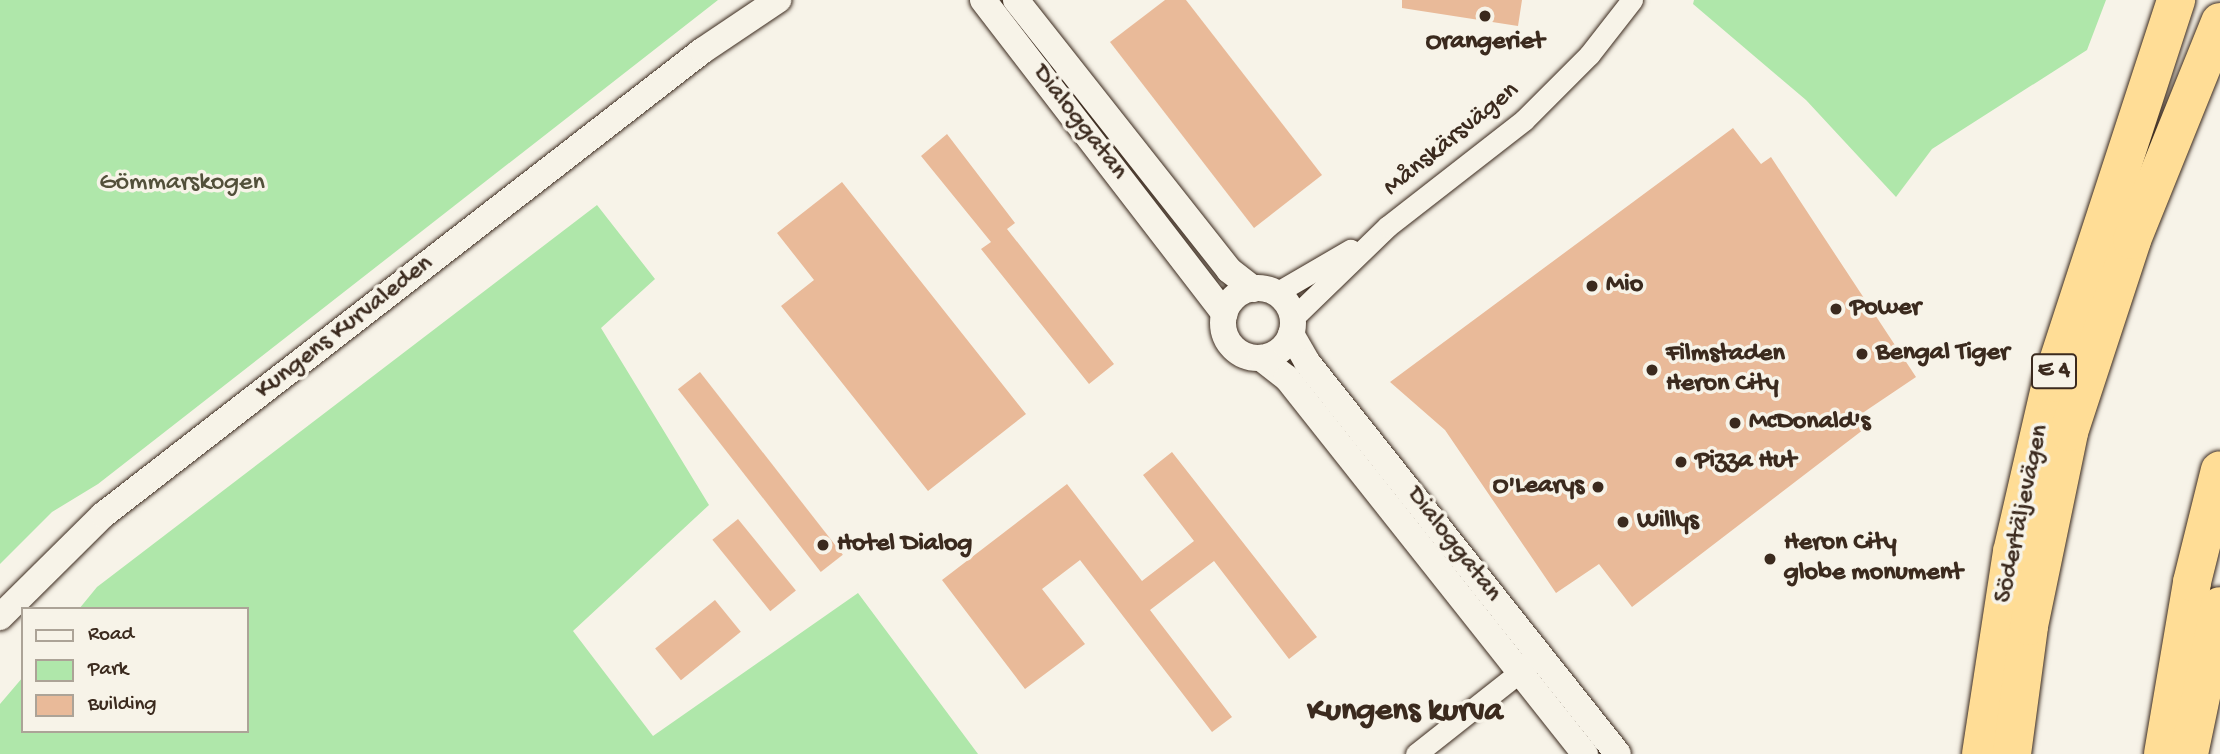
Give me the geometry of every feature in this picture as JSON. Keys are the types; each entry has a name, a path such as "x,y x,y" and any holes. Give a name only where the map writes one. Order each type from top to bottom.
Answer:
{"highway":[{"name":"Södertäljevägen","path":"1981,754 2012,552 2051,383 2176,0"},
{"path":"2012,754 2032,614 2070,432 2128,252 2216,33"},
{"path":"2163,754 2192,582 2220,470"},
{"path":"2189,754 2220,606"},
{"path":"2205,754 2211,643"}],"street":[{"name":"Kungens Kurvaleden","path":"702,51 754,0"},
{"name":"Kungens Kurvaleden","path":"0,617 103,516 702,51 778,0"},
{"name":"Dialoggatan","path":"983,0 1225,314"},
{"name":"Dialoggatan","path":"1016,0 1229,270 1264,291"},
{"name":"Månskärsvägen","path":"1292,326 1388,226 1524,120 1589,55 1632,0"},
{"name":"Månskärsvägen","path":"1264,291 1388,226"},
{"path":"1264,291 1292,326 1283,348 1261,358 1238,352 1229,343 1225,314 1231,302 1264,291"},
{"name":"Dialoggatan","path":"1292,326 1307,362 1530,664 1585,754"},
{"name":"Dialoggatan","path":"1261,358 1287,378 1530,664 1618,754"},
{"path":"1416,754 1530,664"}],"green space":[{"name":"Gömmarskogen","path":"0,0 718,0 98,484 52,512 0,564"},
{"path":"1694,0 2106,0 2087,50 1932,149 1896,197 1806,100 1693,4"},
{"path":"597,205 655,279 601,328 709,505 573,631 653,736 858,593 978,754 0,754 0,704 21,679 21,733 248,733 248,607 81,607 97,587"}],"building":[{"path":"1165,0 1186,0 1322,175 1254,228 1110,42"},
{"name":"Orangeriet","path":"1402,0 1522,0 1518,26 1402,8"},
{"path":"1733,128 1761,164 1771,157 1916,377 1864,412 1872,423 1632,607 1599,564 1556,593 1445,430 1390,382"},
{"path":"947,134 1015,223 1007,229 1114,364 1089,384 981,249 991,242 921,156"},
{"path":"842,182 1026,414 928,491 781,306 814,280 777,233"},
{"path":"700,372 843,555 821,572 678,389"},
{"path":"1172,452 1317,637 1289,659 1214,561 1150,610 1232,717 1212,732 1080,560 1042,589 1085,644 1025,689 942,580 1067,484 1142,581 1194,541 1143,475"},
{"path":"738,519 796,590 770,611 712,540"},
{"path":"715,600 741,632 681,680 655,648"}],"place":[{"name":"Orangeriet","path":"1485,16"},
{"name":"Mio","path":"1592,286"},
{"name":"Power","path":"1836,309"},
{"name":"Bengal Tiger","path":"1862,354"},
{"name":"Filmstaden Heron City","path":"1652,370"},
{"name":"McDonald's","path":"1735,423"},
{"name":"Pizza Hut","path":"1681,462"},
{"name":"O'Learys","path":"1598,487"},
{"name":"Willys","path":"1623,522"},
{"name":"Hotel Dialog","path":"823,545"},
{"name":"Heron City globe monument","path":"1770,559"}],"district":[{"name":"Kungens kurva","path":"1405,713"}]}
